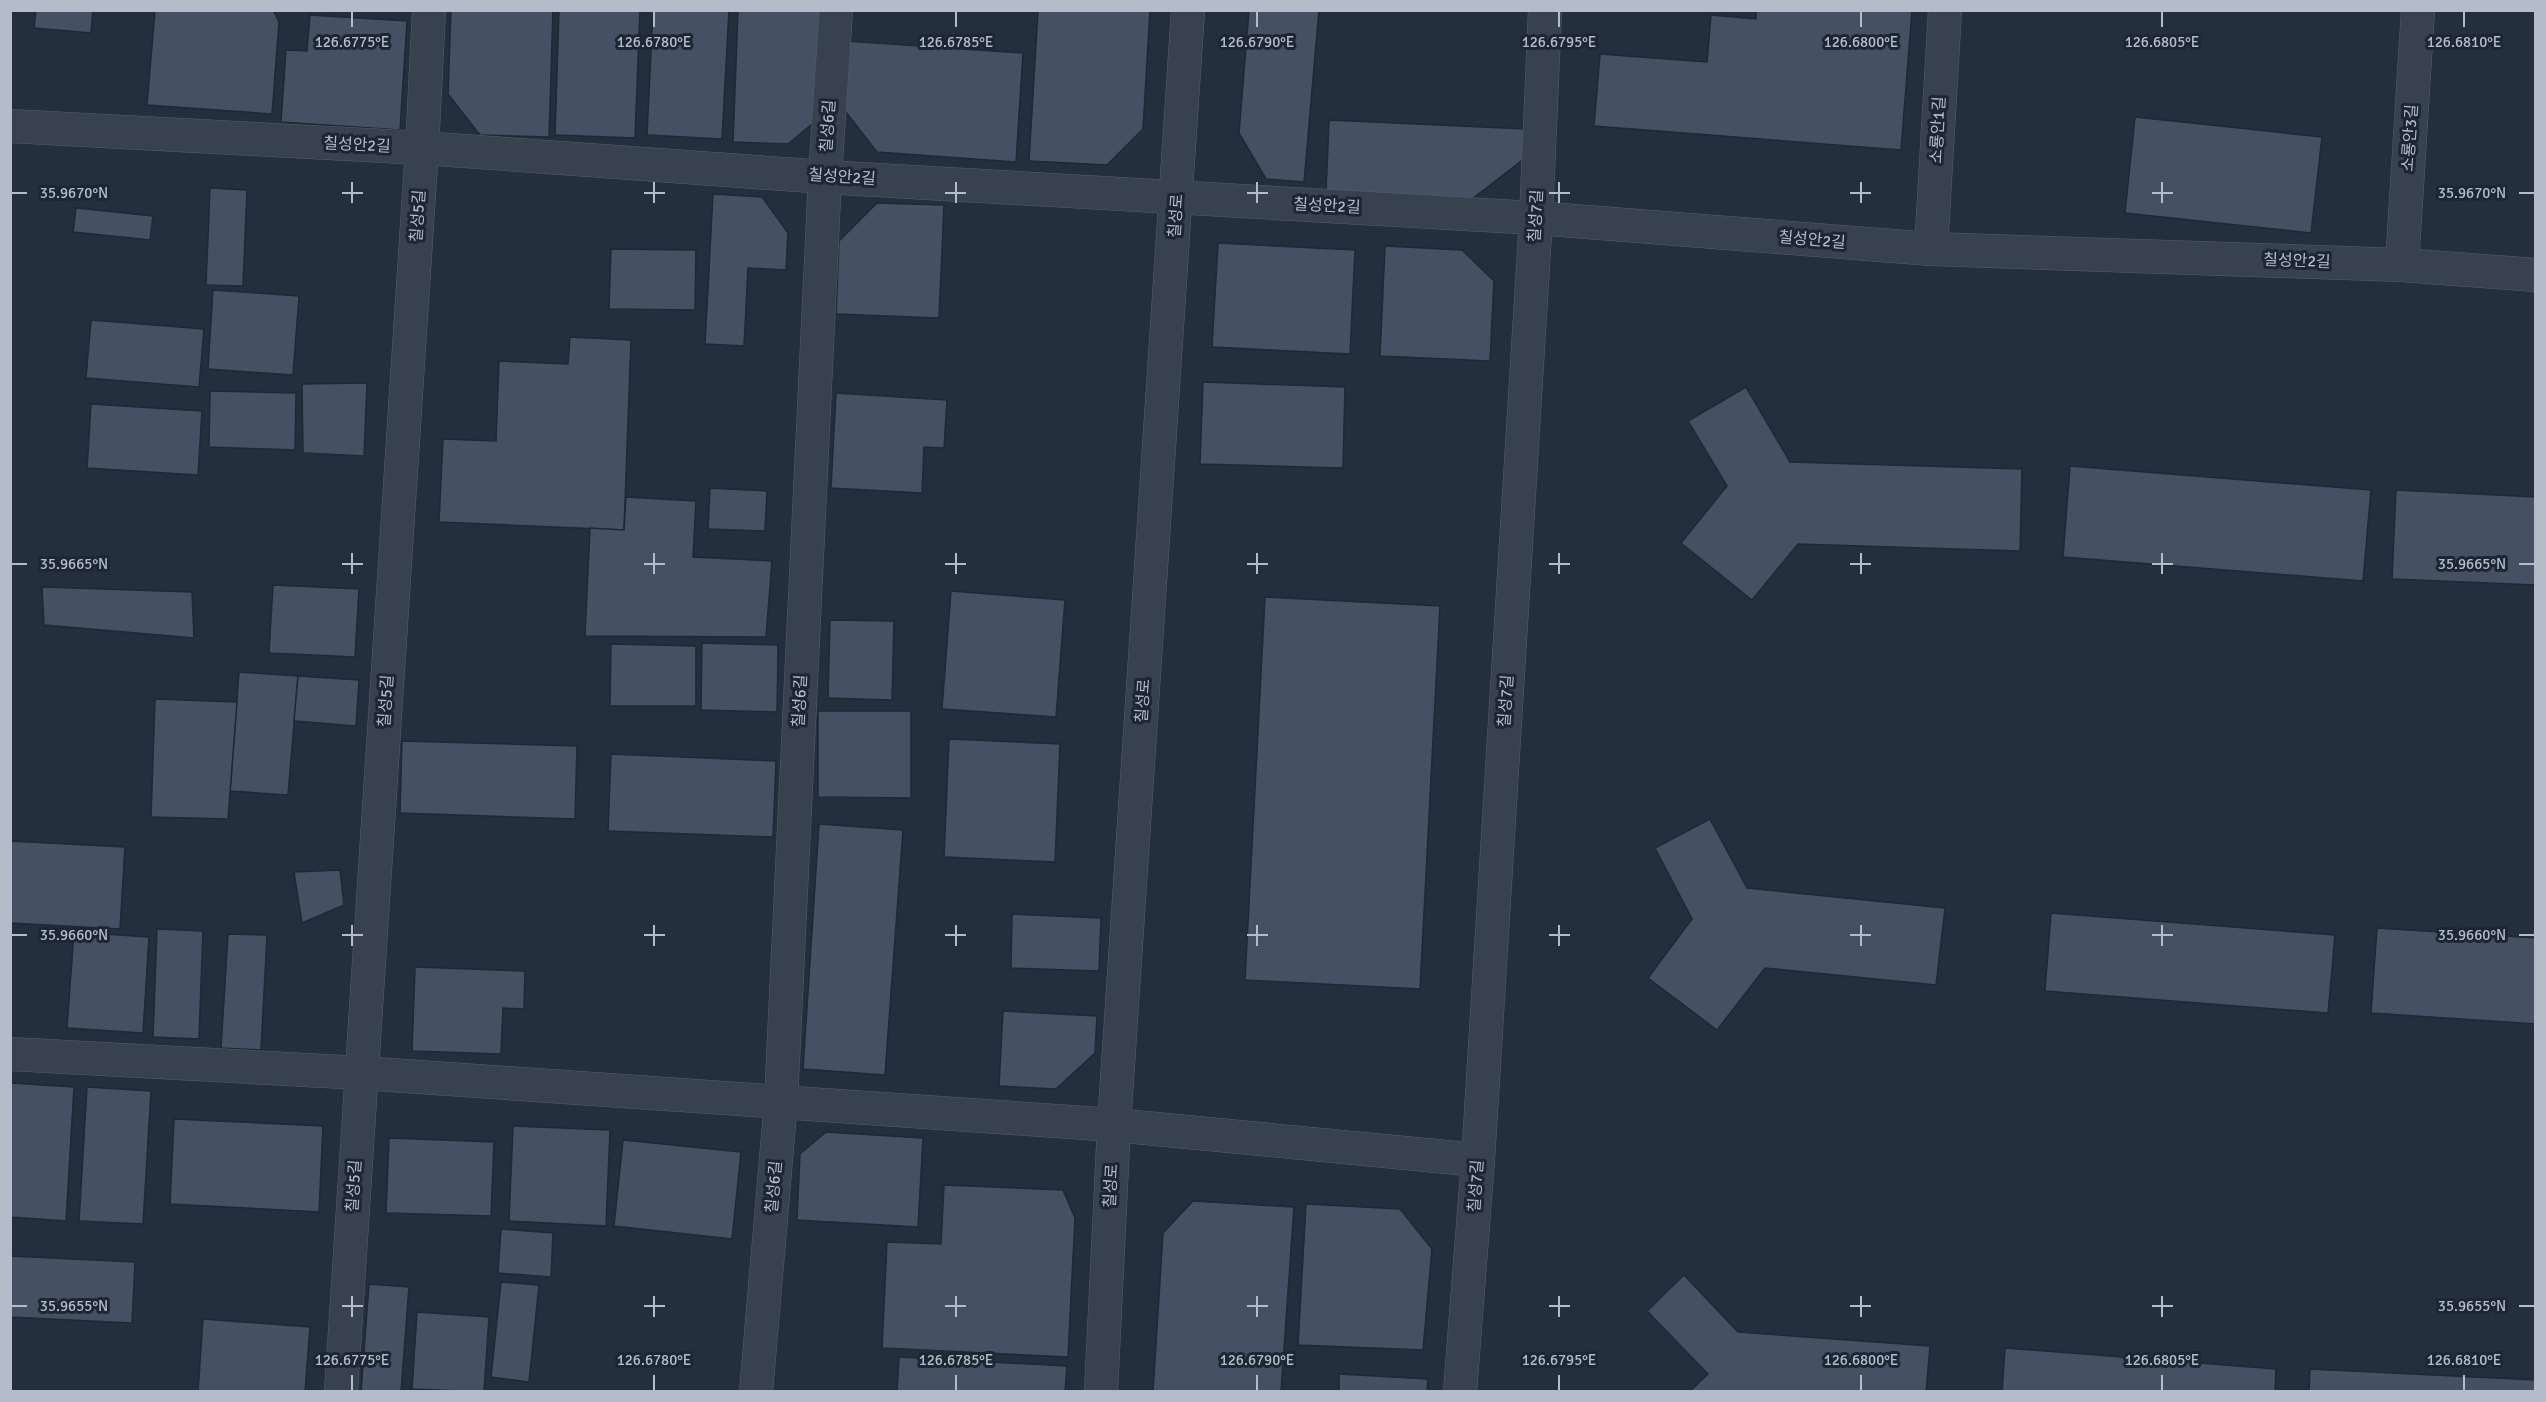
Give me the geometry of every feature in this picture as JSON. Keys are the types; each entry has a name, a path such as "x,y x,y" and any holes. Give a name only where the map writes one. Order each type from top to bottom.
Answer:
{"street":[{"name":"칠성5길","path":"341,1392 429,10"},
{"name":"칠성6길","path":"756,1392 781,1101 825,177 836,10"},
{"name":"칠성로","path":"1101,1392 1114,1125 1188,10"},
{"name":"칠성7길","path":"1460,1392 1478,1160 1536,218 1545,10"},
{"name":"소룡안1길","path":"1931,249 1945,10"},
{"name":"소룡안3길","path":"2402,265 2418,10"},
{"name":"칠성안2길","path":"10,126 422,148 825,177 1536,218 1931,249 2402,265 2535,275"},
{"path":"10,1054 361,1073 1114,1125 1478,1160"}],"building":[{"path":"36,10 93,10 91,33 34,28"},
{"path":"155,10 273,10 279,22 272,114 147,105"},
{"path":"451,10 553,10 549,137 480,135 448,94"},
{"path":"559,10 640,10 635,138 555,135"},
{"path":"653,10 729,10 722,139 647,135"},
{"path":"738,10 822,10 818,119 788,144 733,142"},
{"path":"1038,10 1150,10 1143,129 1107,165 1029,161"},
{"path":"1249,10 1319,10 1304,182 1266,179 1239,133"},
{"path":"1756,10 1912,10 1901,150 1594,126 1600,54 1707,62 1711,15 1756,19"},
{"path":"310,15 407,21 400,130 281,122 286,50 307,51"},
{"path":"846,41 1023,53 1016,162 877,152 842,107"},
{"path":"2135,117 2322,137 2311,233 2125,213"},
{"path":"1329,120 1526,129 1525,158 1472,199 1326,192"},
{"path":"210,188 247,190 243,286 206,285"},
{"path":"713,194 762,197 788,233 786,270 748,268 744,346 705,344"},
{"path":"877,203 944,205 939,318 836,314 839,241"},
{"path":"76,208 153,216 150,240 73,232"},
{"path":"1218,243 1355,250 1350,354 1212,347"},
{"path":"1385,246 1462,250 1494,281 1490,361 1380,356"},
{"path":"611,249 696,250 695,310 609,309"},
{"path":"213,290 299,296 293,375 208,369"},
{"path":"91,320 204,329 199,387 86,378"},
{"path":"570,337 631,340 624,530 439,522 443,439 496,441 499,361 568,364"},
{"path":"1203,382 1345,387 1343,468 1200,464"},
{"path":"367,383 364,456 303,453 302,384"},
{"path":"1746,387 1790,462 2022,469 2020,551 1798,544 1752,600 1681,543 1727,486 1688,421"},
{"path":"210,391 296,393 295,450 209,447"},
{"path":"836,393 947,400 944,448 924,447 922,493 831,488"},
{"path":"91,404 202,411 198,475 87,468"},
{"path":"2070,466 2371,490 2363,581 2063,557"},
{"path":"710,488 767,491 765,531 708,529"},
{"path":"2396,490 2536,497 2536,585 2392,579"},
{"path":"626,497 696,501 693,557 772,561 766,637 585,636 590,528 624,530"},
{"path":"273,585 359,589 355,657 269,653"},
{"path":"42,587 192,592 194,638 44,625"},
{"path":"951,591 1065,600 1056,717 942,709"},
{"path":"1265,597 1440,606 1420,989 1245,980"},
{"path":"830,620 894,621 892,700 828,698"},
{"path":"702,643 778,645 777,712 701,710"},
{"path":"611,644 696,646 696,706 610,706"},
{"path":"239,672 298,676 288,795 230,791"},
{"path":"298,676 359,680 356,726 294,721"},
{"path":"155,699 237,702 228,819 151,817"},
{"path":"818,711 911,711 911,798 818,797"},
{"path":"949,739 1060,744 1055,862 944,857"},
{"path":"402,741 577,746 575,819 400,813"},
{"path":"611,754 776,761 773,837 608,831"},
{"path":"1710,819 1747,888 1945,908 1936,985 1765,968 1717,1030 1648,978 1692,919 1655,848"},
{"path":"819,824 903,830 885,1075 803,1069"},
{"path":"10,841 125,847 120,929 10,923"},
{"path":"340,870 344,905 302,923 294,872"},
{"path":"2051,913 2335,935 2328,1013 2045,991"},
{"path":"1012,914 1101,918 1099,971 1011,968"},
{"path":"2377,928 2536,938 2536,1024 2371,1013"},
{"path":"157,929 203,931 199,1039 153,1037"},
{"path":"74,932 149,937 143,1033 67,1028"},
{"path":"228,934 267,935 261,1050 221,1048"},
{"path":"415,967 525,971 524,1009 503,1008 501,1054 412,1051"},
{"path":"1003,1011 1097,1016 1095,1053 1056,1089 999,1086"},
{"path":"10,1083 74,1087 66,1221 10,1217"},
{"path":"87,1087 151,1091 143,1224 79,1221"},
{"path":"174,1119 323,1126 319,1212 170,1204"},
{"path":"513,1126 610,1130 606,1226 509,1221"},
{"path":"826,1132 923,1138 918,1227 797,1220 800,1154"},
{"path":"389,1138 494,1142 491,1216 386,1213"},
{"path":"623,1140 741,1152 732,1239 614,1226"},
{"path":"944,1185 1063,1190 1075,1218 1068,1357 882,1348 887,1242 941,1244"},
{"path":"1193,1201 1294,1207 1281,1392 1153,1392 1163,1233"},
{"path":"1306,1204 1400,1209 1432,1249 1423,1350 1298,1345"},
{"path":"501,1229 553,1233 551,1277 498,1273"},
{"path":"10,1256 135,1262 132,1323 10,1317"},
{"path":"1684,1275 1738,1332 1930,1346 1926,1392 1689,1392 1708,1374 1647,1311"},
{"path":"501,1282 539,1285 529,1382 491,1377"},
{"path":"369,1284 409,1287 401,1392 361,1392"},
{"path":"417,1312 489,1317 484,1392 412,1389"},
{"path":"203,1319 310,1327 305,1392 198,1392"},
{"path":"2005,1348 2276,1369 2275,1392 2002,1392"},
{"path":"899,1357 1067,1366 1065,1392 897,1392"},
{"path":"2310,1369 2536,1380 2536,1392 2309,1392"},
{"path":"1339,1374 1428,1379 1427,1392 1339,1392"}]}
